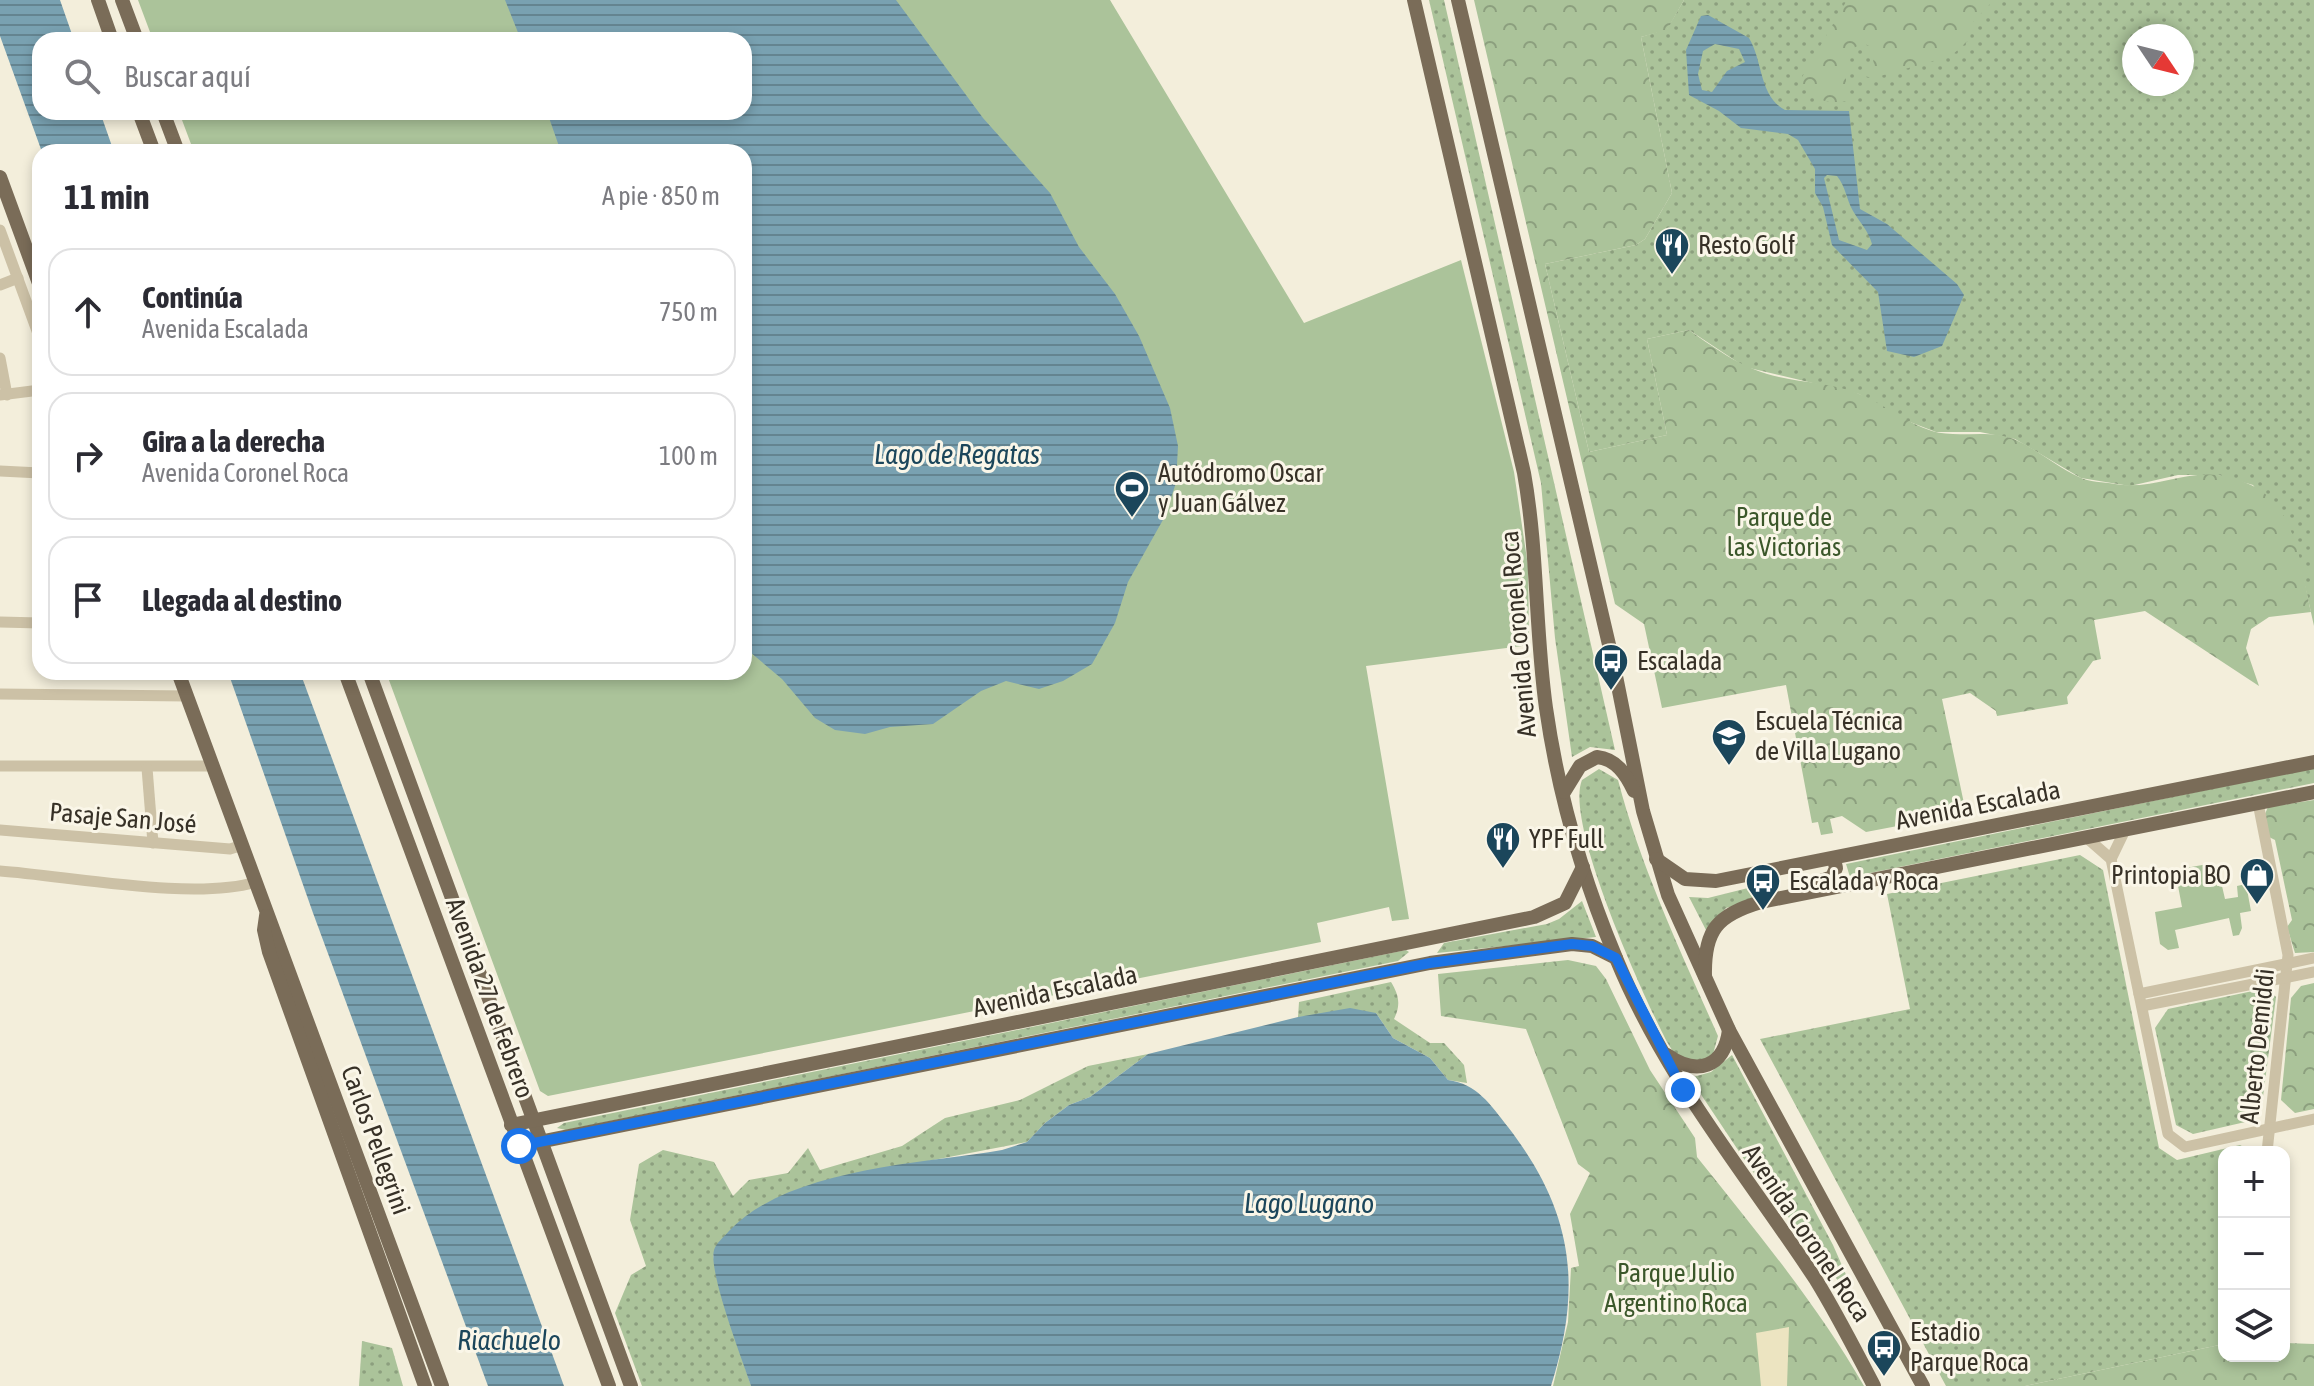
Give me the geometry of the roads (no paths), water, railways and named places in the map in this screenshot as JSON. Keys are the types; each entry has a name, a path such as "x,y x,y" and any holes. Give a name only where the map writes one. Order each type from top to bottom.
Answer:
{"main road":[{"path":"98,0 109,32"},
{"path":"122,0 134,32"},
{"name":"Avenida Coronel Roca","path":"1414,0 1524,473 1536,549 1546,707 1583,867 1616,958 1664,1053 1711,1133 1814,1277 1874,1386"},
{"name":"Avenida Coronel Roca","path":"1458,0 1656,859 1678,921 1729,1030 1923,1386"},
{"path":"142,120 151,144"},
{"path":"166,120 175,144"},
{"path":"0,177 32,264"},
{"name":"Carlos Pellegrini","path":"181,680 442,1386"},
{"name":"Avenida 27 de Febrero","path":"348,680 609,1386"},
{"name":"Avenida 27 de Febrero","path":"372,680 631,1386"},
{"path":"1564,792 1573,774 1586,760 1605,758 1624,771 1643,811"},
{"name":"Avenida Escalada","path":"1656,859 1678,875 1705,882 1815,863 2314,762"},
{"name":"Avenida Escalada","path":"1705,980 1706,940 1715,927 1734,912 1767,900 2314,792"},
{"path":"1815,863 1804,871 1762,881 1758,888 1767,900 1784,890 1828,879 1835,873 1834,859"},
{"name":"Avenida Escalada","path":"511,1125 1426,940 1549,912 1565,903 1583,867"},
{"name":"Carlos Pellegrini","path":"267,912 264,930 269,952 425,1386"},
{"path":"1426,940 1430,963"},
{"name":"Avenida Escalada","path":"519,1146 1430,963 1572,944 1592,946 1616,958"},
{"path":"1664,1053 1687,1067 1707,1067 1721,1056 1729,1030"}],"street":[{"path":"1,235 32,317"},
{"path":"0,285 18,278"},
{"path":"0,358 4,395 32,391"},
{"path":"0,471 32,473"},
{"path":"0,622 32,623"},
{"path":"0,694 187,696"},
{"path":"0,766 213,766"},
{"path":"147,768 153,843"},
{"name":"Alberto Demiddi","path":"2258,803 2288,963 2268,1146"},
{"name":"Pasaje San José","path":"0,830 230,849 243,845"},
{"path":"2111,859 2125,830"},
{"path":"2087,838 2111,859 2164,1124 2176,1143 2185,1147 2314,1119"},
{"path":"0,871 228,890 256,882"},
{"path":"2140,1000 2314,958"},
{"path":"2140,1000 2314,972"}],"water":[{"path":"0,0 60,0 71,32 32,32 32,120 103,120 111,144 39,144 0,36"},
{"name":"Lago de Regatas","path":"505,0 896,0 983,118 1050,193 1079,247 1115,294 1139,336 1170,408 1178,446 1176,483 1164,518 1128,582 1115,623 1092,664 1063,681 1039,689 1006,681 981,691 933,724 890,727 865,734 835,730 815,718 782,679 752,654 752,144 558,144 550,120 752,120 752,32 518,32"},
{"path":"1708,15 1749,38 1770,96 1785,110 1849,111 1860,209 1887,224 1957,284 1964,295 1942,346 1914,357 1887,351 1878,292 1832,245 1823,207 1815,193 1815,169 1798,140 1788,134 1741,128 1719,111 1689,95 1686,50 1701,16","holes":["1715,44 1739,49 1745,62 1727,71 1712,92 1702,90 1698,74 1703,51","1827,175 1837,176 1842,184 1872,244 1867,250 1839,240 1824,178"]},
{"name":"Riachuelo","path":"231,680 303,680 564,1386 488,1386 313,913"},
{"name":"Lago Lugano","path":"1350,1008 1376,1013 1393,1038 1430,1058 1448,1080 1467,1086 1482,1096 1530,1158 1547,1189 1559,1219 1569,1282 1567,1315 1551,1386 751,1386 721,1296 714,1250 729,1231 755,1210 820,1181 895,1165 1002,1150 1027,1142 1069,1105 1090,1097 1148,1054 1298,1017"}],"place":[{"name":"Resto Golf","path":"1672,276"},
{"name":"Autódromo Oscar y Juan Gálvez","path":"1132,519"},
{"name":"Escalada","path":"1611,692"},
{"name":"Escuela Técnica de Villa Lugano","path":"1729,767"},
{"name":"YPF Full","path":"1503,870"},
{"name":"Printopia BO","path":"2257,906"},
{"name":"Escalada y Roca","path":"1763,912"},
{"name":"Estadio Parque Roca","path":"1884,1378"}],"park label":[{"name":"Parque de las Victorias","path":"1784,532"},
{"name":"Parque Julio Argentino Roca","path":"1676,1288"}]}
